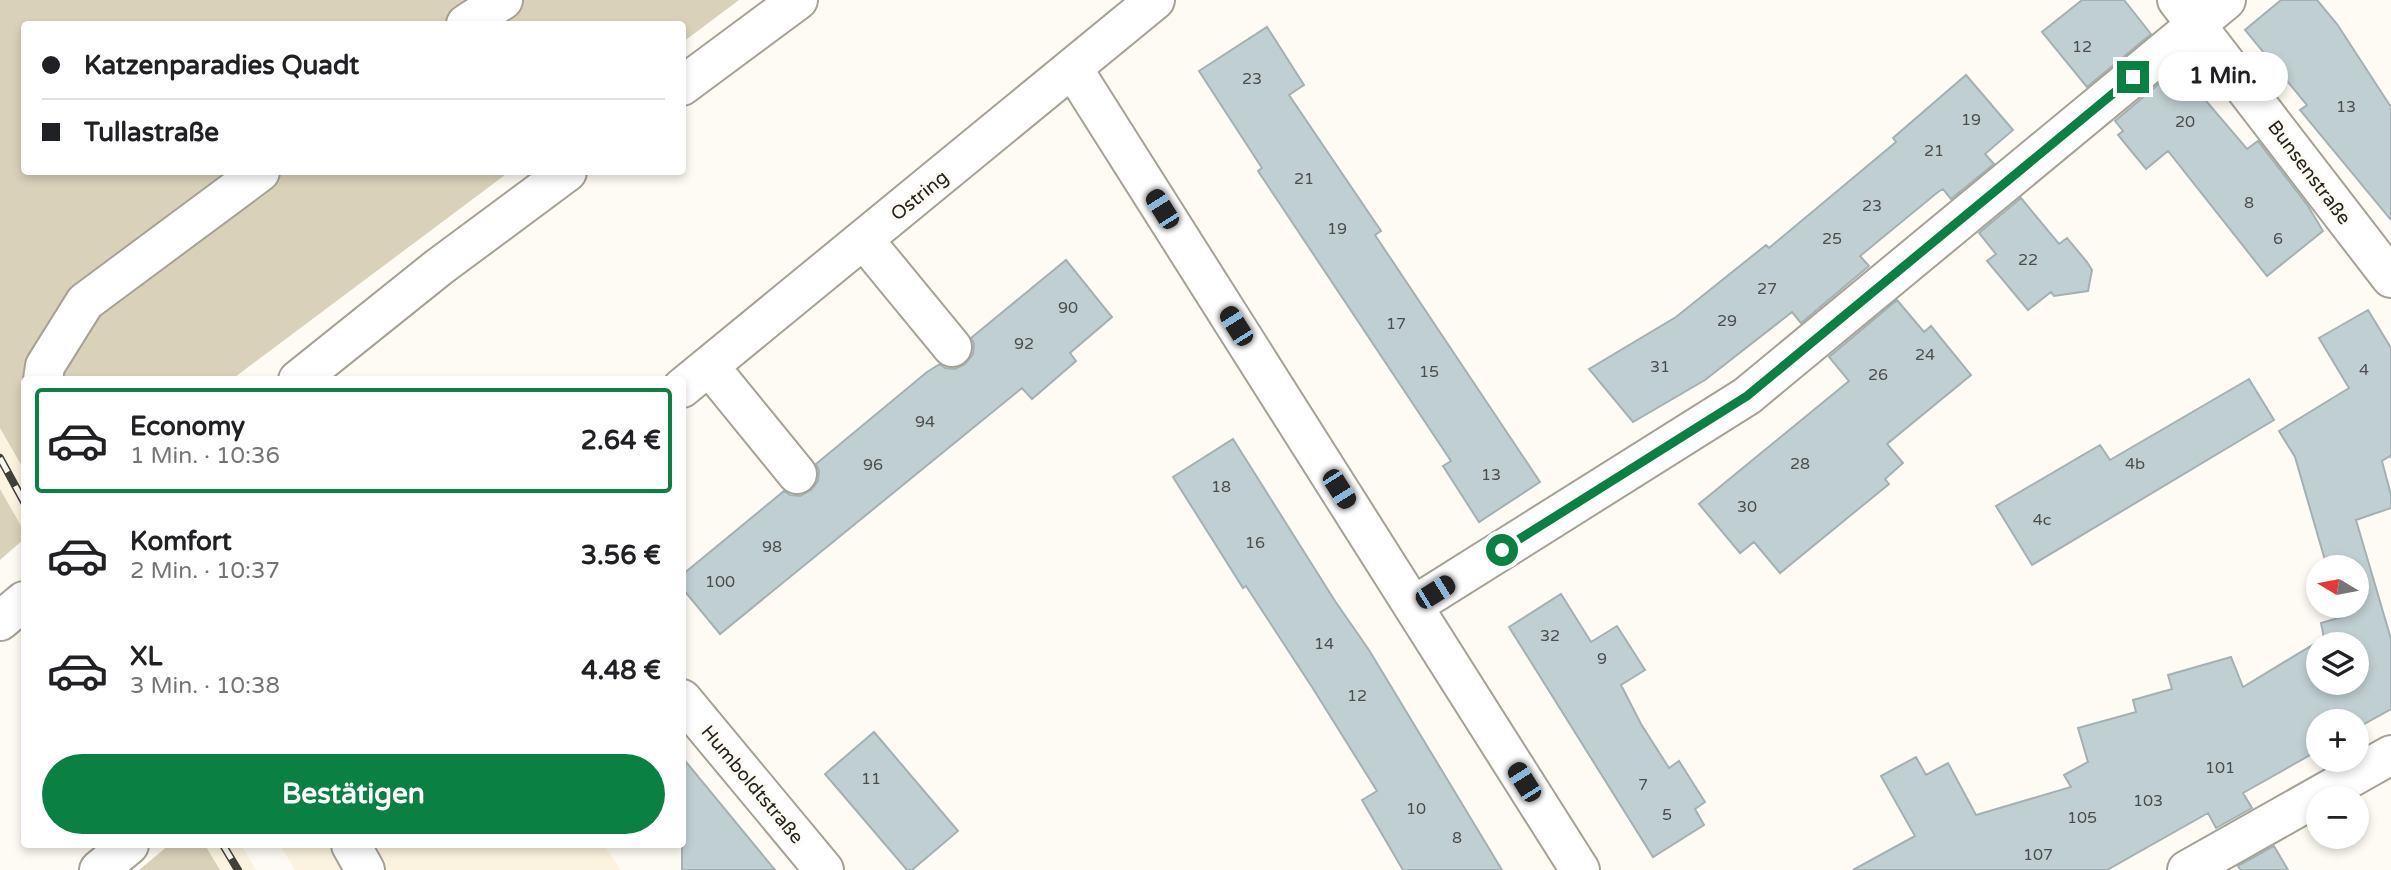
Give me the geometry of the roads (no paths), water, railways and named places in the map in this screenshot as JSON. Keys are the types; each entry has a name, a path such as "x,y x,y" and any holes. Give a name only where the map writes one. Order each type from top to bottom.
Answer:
{"street":[{"path":"471,21 503,0"},
{"path":"686,83 797,0"},
{"name":"Ostring","path":"696,377 1155,0"},
{"path":"1413,606 1747,396 2187,12 2226,0"},
{"name":"Bunsenstraße","path":"2187,12 2391,278"},
{"path":"1073,69 1580,870"},
{"path":"44,376 45,366 85,302 256,175"},
{"path":"303,376 439,267 563,175"},
{"path":"864,240 952,347"},
{"path":"696,377 797,474"},
{"name":"Humboldtstraße","path":"686,704 824,870"},
{"path":"2187,870 2391,755"},
{"path":"99,870 125,848"},
{"path":"353,848 365,870"}],"railway":[{"path":"0,458 21,496"},
{"path":"225,848 238,870"}]}
